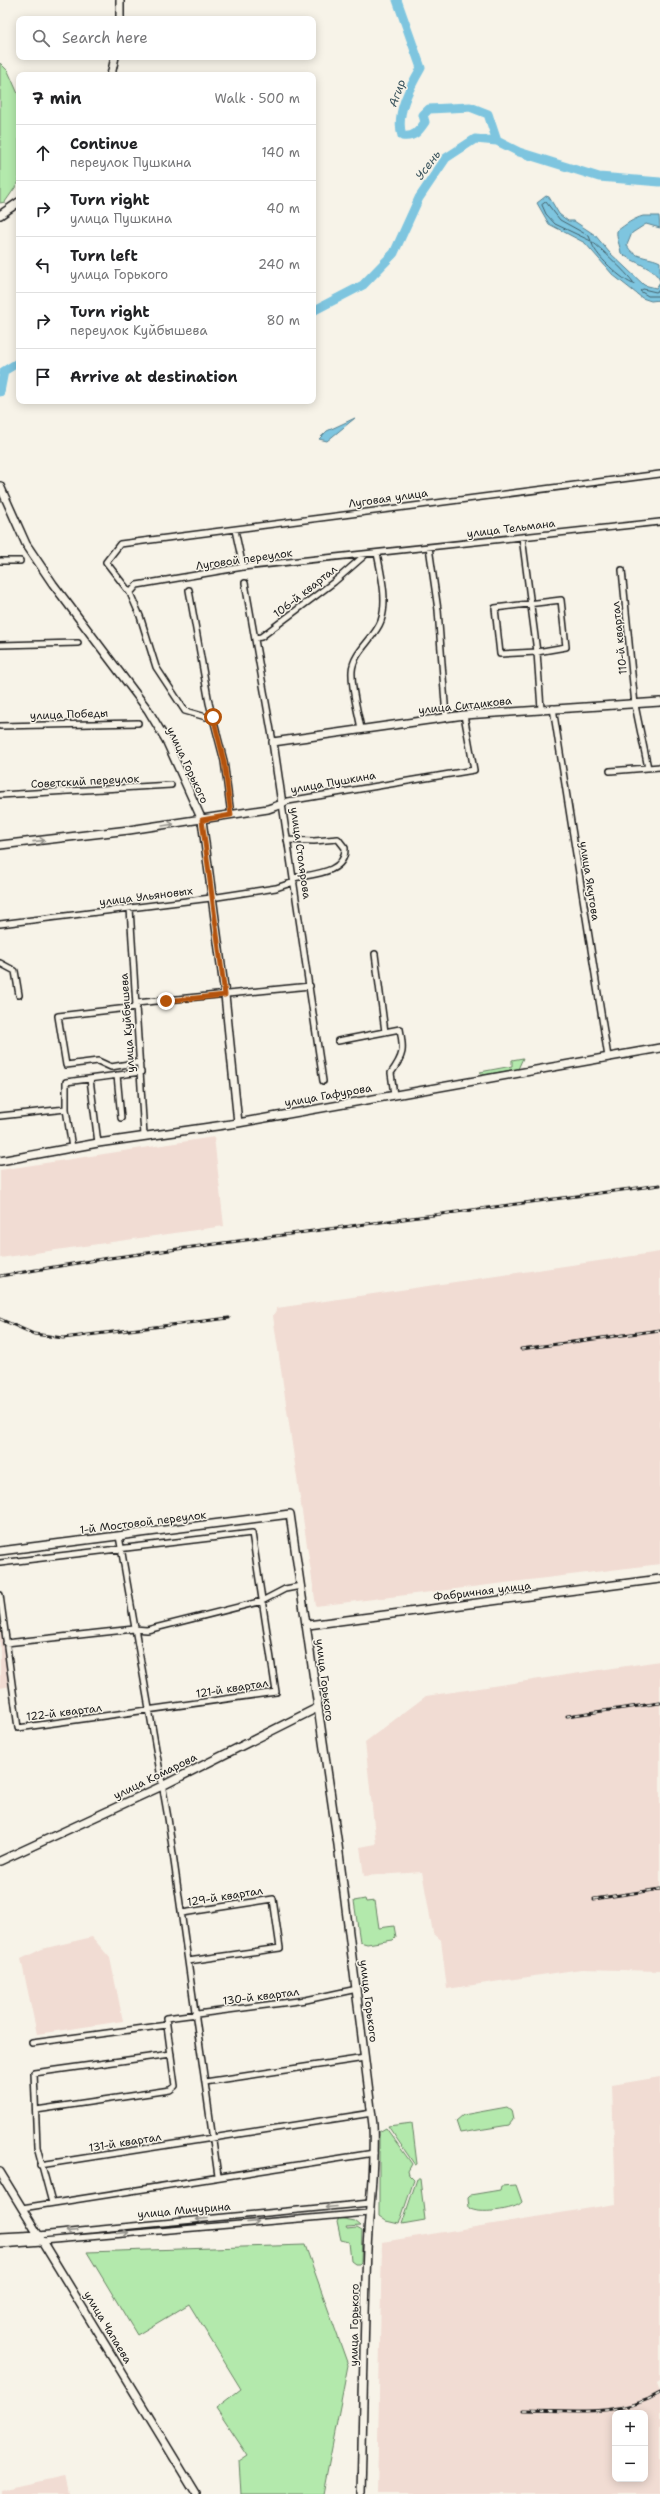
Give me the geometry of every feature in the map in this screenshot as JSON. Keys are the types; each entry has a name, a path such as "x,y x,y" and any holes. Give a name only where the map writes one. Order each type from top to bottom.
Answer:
{"main road":[{"path":"120,0 120,16"},
{"path":"112,72 114,60"},
{"path":"0,215 16,204"},
{"name":"улица Горького","path":"0,486 26,544 53,584 148,710 178,763 202,820 207,850 211,898 225,995 238,1123"},
{"name":"улица Ситдикова","path":"273,742 464,715 553,708 635,705 660,702"},
{"name":"улица Столярова","path":"273,742 282,804"},
{"name":"улица Пушкина","path":"0,845 202,820 268,809 282,804"},
{"name":"улица Гафурова","path":"0,1161 98,1143 238,1123 660,1048"},
{"name":"улица Горького","path":"290,1514 308,1625 317,1708 357,1989 372,2114 374,2153 368,2213 362,2494"},
{"name":"1-й Мостовой переулок","path":"0,1551 290,1514"},
{"name":"Фабричная улица","path":"308,1625 660,1579"},
{"name":"улица Комарова","path":"0,1861 162,1786 317,1708"},
{"name":"улица Чапаева","path":"0,2172 196,2494"},
{"name":"улица Мичурина","path":"0,2237 41,2238"},
{"name":"улица Мичурина","path":"0,2244 41,2238"}],"street":[{"name":"Луговая улица","path":"130,593 106,562 120,544 235,530 487,495 660,474"},
{"name":"улица Тельмана","path":"365,555 660,522"},
{"path":"235,530 243,567"},
{"path":"522,537 537,652 541,709"},
{"path":"429,547 438,610 446,718"},
{"path":"361,730 352,671 356,661 381,622 383,609 382,582 377,553"},
{"name":"Луговой переулок","path":"130,593 137,585 243,567 365,555"},
{"name":"106-й квартал","path":"256,638 261,637 304,606 365,555"},
{"path":"0,561 20,561"},
{"name":"110-й квартал","path":"622,570 635,705 648,768"},
{"name":"улица Столярова","path":"245,583 256,638 273,742"},
{"path":"189,590 213,717 224,761 231,815"},
{"path":"130,593 140,616 156,667 185,711 206,718 213,717"},
{"path":"561,600 566,647 537,652 500,654 495,608 530,604 561,600"},
{"path":"0,646 78,643"},
{"name":"улица Якутова","path":"553,708 608,1057"},
{"name":"улица Пушкина","path":"282,804 288,800 474,770 464,715"},
{"name":"улица Победы","path":"0,726 138,722"},
{"path":"610,771 660,767"},
{"name":"Советский переулок","path":"0,795 171,785"},
{"name":"улица Столярова","path":"282,804 323,1081"},
{"name":"улица Ульяновых","path":"0,924 211,898 276,888 293,880 334,868 343,861 345,848 338,839 314,841 288,840"},
{"name":"улица Куйбышева","path":"130,908 144,1136"},
{"path":"375,954 385,1032"},
{"path":"0,963 15,971 19,995"},
{"path":"140,1062 112,1066 98,1061 66,1065 58,1016 136,1005 310,986"},
{"path":"338,1041 400,1029 403,1047 402,1058 391,1073 394,1095"},
{"path":"72,1148 66,1109 66,1082 141,1072"},
{"path":"117,1075 122,1118"},
{"path":"90,1079 98,1143"},
{"path":"0,1116 66,1109"},
{"name":"121-й квартал","path":"121,1549 252,1533 276,1692 149,1711"},
{"path":"119,1536 162,1786 182,1913 194,2014 218,2176"},
{"path":"0,1563 121,1549"},
{"path":"6,1643 134,1629 148,1630 262,1601 285,1589 301,1586"},
{"name":"122-й квартал","path":"0,1595 18,1728 149,1711"},
{"name":"129-й квартал","path":"182,1913 273,1899 280,1948 188,1961"},
{"name":"130-й квартал","path":"167,2025 166,2018 306,2000 357,1989"},
{"path":"32,2044 167,2025 175,2086 170,2090 36,2110"},
{"path":"52,2203 40,2165 36,2141 34,2073 171,2054"},
{"path":"205,2082 365,2058"},
{"path":"213,2138 372,2114"},
{"name":"131-й квартал","path":"40,2165 213,2138"},
{"path":"22,2208 218,2176 374,2153"},
{"name":"улица Мичурина","path":"41,2238 370,2203"},
{"name":"улица Мичурина","path":"41,2238 368,2213"}],"shaded area":[{"path":"214,1137 224,1226 0,1258 0,1170"},
{"path":"660,1252 660,1564 316,1606 273,1316 277,1308"},
{"path":"0,1619 11,1686 0,1688"},
{"path":"660,1661 660,1971 581,1969 447,1989 441,1940 433,1933 422,1872 364,1876 360,1847 376,1844 365,1742 426,1696"},
{"path":"92,1937 110,1958 123,2021 37,2034 21,1959 42,1949"},
{"path":"660,2077 660,2381 657,2383 660,2392 660,2494 377,2494 382,2242 616,2204 612,2085"},
{"path":"64,2476 68,2494 0,2494 0,2490"}],"green space":[{"path":"0,63 8,71 16,89 16,186 5,202 0,203"},
{"path":"523,1058 518,1069 484,1075 480,1072 512,1066 512,1060"},
{"path":"365,1899 366,1902 375,1901 379,1928 394,1926 396,1937 393,1940 367,1944 360,1942 354,1901"},
{"path":"507,2107 511,2110 513,2120 509,2125 460,2133 456,2121 463,2115"},
{"path":"412,2123 417,2164 415,2165 388,2126"},
{"path":"386,2128 412,2164 408,2171 409,2175 414,2180 399,2224 386,2221 379,2216 379,2132"},
{"path":"417,2179 420,2179 425,2220 402,2224"},
{"path":"516,2185 522,2202 518,2205 496,2211 480,2211 469,2208 468,2197 470,2195 500,2190 501,2186"},
{"path":"339,2218 355,2221 361,2226 346,2227 347,2229 357,2228 362,2231 361,2262 359,2264 355,2264 351,2261 349,2242 341,2240 337,2222"},
{"path":"305,2245 348,2365 323,2494 241,2494 239,2462 248,2456 216,2408 241,2389 189,2304 137,2335 87,2252"}],"water":[{"path":"546,196 549,197 559,214 568,221 574,221 595,235 609,252 644,285 656,288 660,282 660,300 651,301 642,298 613,275 585,243 549,224 537,203"},
{"path":"643,216 659,216 660,228 646,224 632,233 627,245 633,253 660,262 660,281 649,269 621,253 617,231 630,222"},
{"path":"355,418 327,441 319,439 327,431"}],"waterway":[{"name":"Агир","path":"397,0 421,68 408,92 402,110 400,119 402,136 410,136 418,131 425,122 423,115 429,109 470,107 488,114 497,141"},
{"name":"Усень","path":"316,309 363,285 394,253 419,198 446,158 475,139 497,141 519,152 599,177 660,182"},
{"name":"Усень","path":"0,392 4,371 16,364"}],"railway":[{"path":"0,1276 102,1259 660,1185"},
{"path":"0,1319 34,1334 63,1338 229,1318"},
{"path":"521,1349 660,1330"},
{"path":"567,1716 660,1703"},
{"path":"594,1899 660,1889"},
{"path":"523,2410 593,2411 611,2409 644,2401 660,2393"}],"route":[{"path":"166,1001 225,995 211,898 207,850 202,820 231,815 224,761 213,717"}]}
